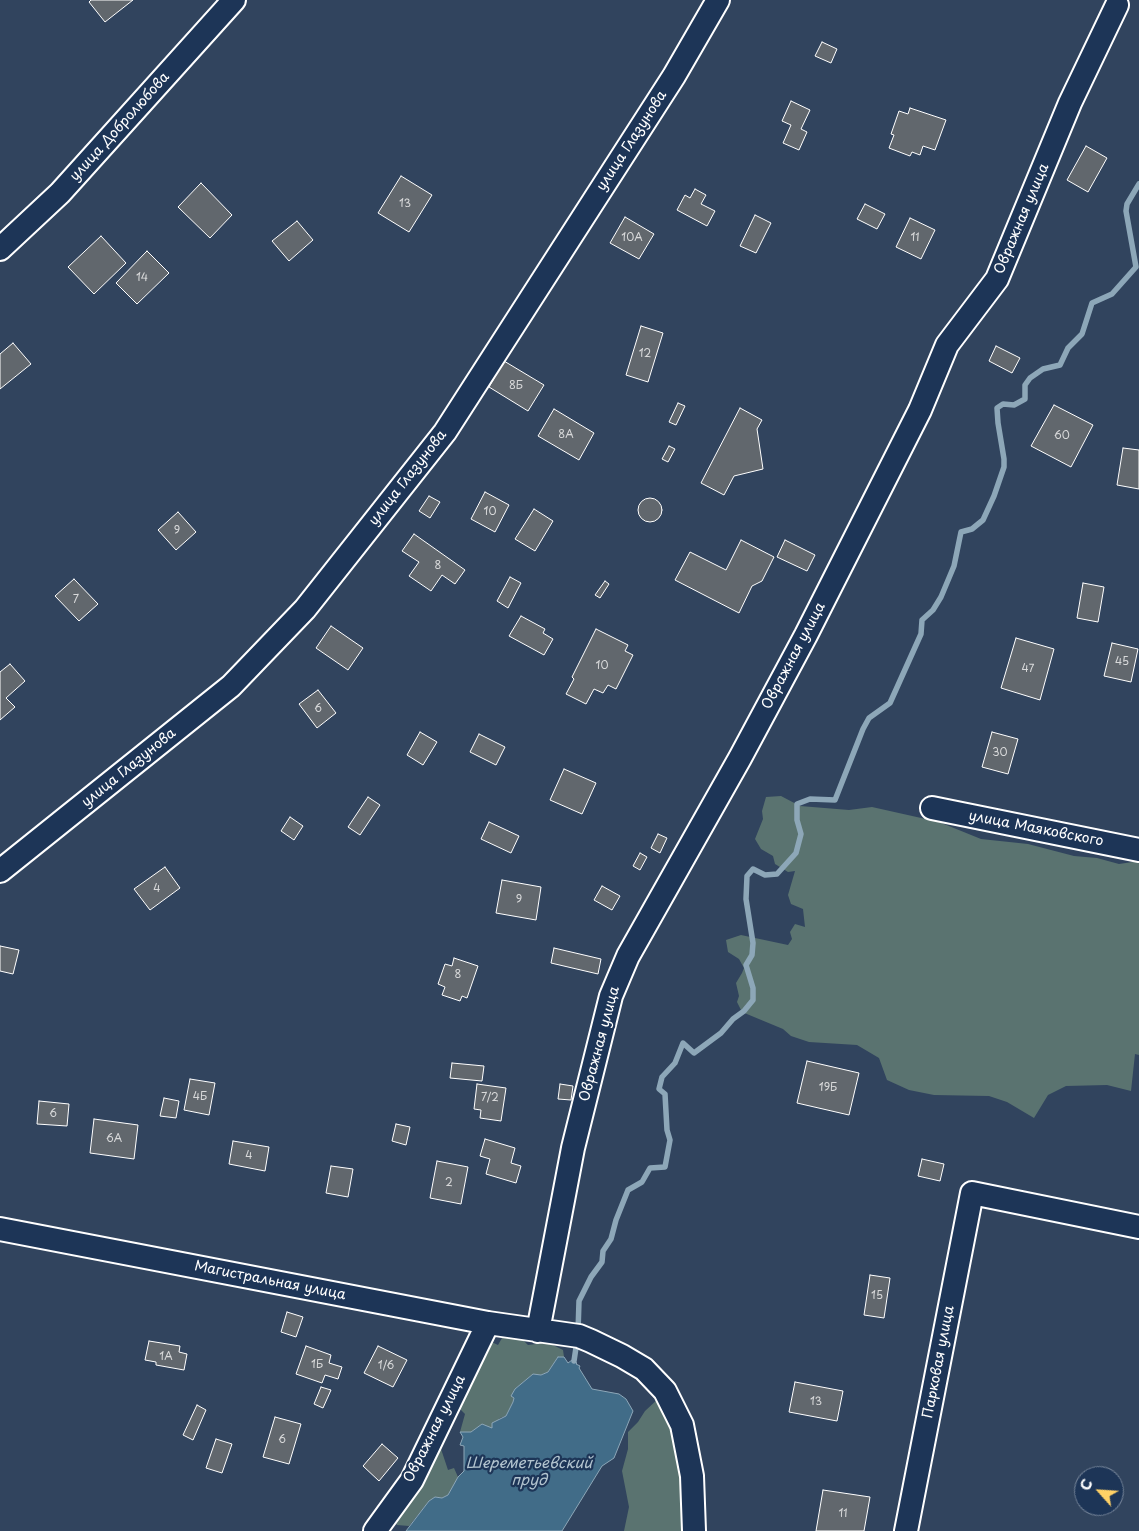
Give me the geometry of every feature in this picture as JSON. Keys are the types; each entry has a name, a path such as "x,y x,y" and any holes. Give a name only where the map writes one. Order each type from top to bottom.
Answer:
{"street":[{"name":"улица Добролюбова","path":"0,249 60,193 234,0"},
{"name":"улица Глазунова","path":"0,871 231,686 305,610 444,432 674,76 718,0"},
{"name":"Овражная улица","path":"539,1331 573,1148 610,996 628,956 740,758 806,636 920,410 947,345 997,279 1070,103 1117,5"},
{"name":"улица Маяковского","path":"932,808 1139,850"},
{"name":"Парковая улица","path":"906,1531 972,1193 1139,1227"},
{"name":"Магистральная улица","path":"0,1229 488,1323 579,1336 592,1341 644,1369 665,1391 682,1425 692,1476 694,1531"},
{"name":"Овражная улица","path":"375,1531 412,1480 488,1323"}],"green space":[{"path":"781,796 800,806 849,810 872,807 939,822 981,839 1028,844 1074,856 1097,858 1119,864 1139,861 1139,1055 1135,1054 1131,1091 1107,1085 1066,1086 1048,1095 1034,1118 1007,1102 989,1096 934,1095 909,1090 887,1080 879,1058 857,1045 809,1042 791,1036 783,1029 742,1012 737,1002 739,996 736,983 744,968 739,959 728,952 726,940 741,935 788,945 792,939 790,932 795,924 805,927 803,909 791,904 788,895 795,871 788,872 775,864 773,856 761,849 755,839 763,819 762,811 766,797"},
{"path":"506,1331 518,1335 528,1345 544,1343 553,1345 563,1350 564,1357 558,1357 548,1372 541,1375 533,1374 515,1389 513,1402 506,1416 500,1418 492,1428 482,1425 471,1432 460,1432 465,1414 457,1406 485,1339 498,1345"},
{"path":"659,1398 674,1430 681,1463 682,1531 624,1531 629,1507 622,1471 628,1449 628,1432 645,1411"},
{"path":"440,1446 448,1470 454,1468 458,1477 454,1486 448,1495 442,1498 435,1497 429,1501 409,1526 397,1525 393,1520"}],"water":[{"name":"Шереметьевский пруд","path":"558,1357 564,1357 568,1363 572,1360 577,1363 592,1389 619,1394 626,1399 633,1411 614,1458 602,1466 562,1531 406,1531 429,1501 435,1497 442,1498 448,1495 458,1477 464,1471 464,1446 460,1445 463,1437 460,1432 471,1432 482,1424 492,1428 492,1423 506,1416 513,1402 514,1398 511,1396 515,1389 533,1374 541,1375 548,1372"}],"building":[{"path":"91,0 133,0 105,22 89,2"},
{"path":"822,42 837,49 831,63 815,56"},
{"path":"791,101 810,110 801,129 807,132 799,150 783,143 791,125 782,121"},
{"path":"910,108 946,120 935,150 923,146 920,155 912,152 910,156 889,148 894,135 891,134 899,111 908,114"},
{"path":"1086,146 1107,158 1088,192 1067,180"},
{"path":"401,176 432,195 409,232 378,213"},
{"path":"201,183 232,215 210,238 178,207"},
{"path":"695,189 706,195 701,204 715,211 707,226 677,210 685,195 690,198"},
{"path":"865,204 885,214 877,229 857,219"},
{"path":"755,215 771,223 756,253 740,246"},
{"path":"625,217 654,234 639,259 610,243"},
{"path":"910,218 935,230 921,259 896,247"},
{"path":"297,221 313,240 289,261 272,241"},
{"path":"101,236 126,263 94,294 68,267"},
{"path":"147,251 169,273 137,304 116,283"},
{"path":"641,326 663,333 648,382 626,375"},
{"path":"13,343 31,364 0,389 0,354"},
{"path":"996,346 1020,358 1012,373 989,361"},
{"path":"504,361 544,385 528,411 489,387"},
{"path":"678,403 685,406 676,425 669,422"},
{"path":"1054,405 1093,425 1071,467 1031,446"},
{"path":"740,408 762,420 757,429 763,469 734,476 724,495 701,483"},
{"path":"554,409 594,433 579,460 538,436"},
{"path":"669,446 675,449 668,462 662,459"},
{"path":"1123,448 1139,450 1139,489 1117,485"},
{"path":"485,492 509,505 495,532 471,519"},
{"path":"429,496 440,502 430,518 419,511"},
{"path":"650,498 659,501 662,510 659,519 650,522 641,519 638,510 641,501"},
{"path":"534,509 553,521 535,551 515,539"},
{"path":"178,512 196,532 176,550 158,530"},
{"path":"414,534 465,570 455,584 442,575 431,591 409,576 419,562 402,551"},
{"path":"741,540 774,557 762,581 752,586 739,613 675,580 690,552 726,570"},
{"path":"785,540 815,555 807,571 777,557"},
{"path":"510,577 521,583 508,608 497,601"},
{"path":"74,579 98,604 79,621 55,596"},
{"path":"605,581 609,584 600,598 595,595"},
{"path":"1083,583 1104,587 1098,622 1077,618"},
{"path":"521,616 545,629 543,633 553,639 544,655 509,636"},
{"path":"331,626 363,648 348,670 316,648"},
{"path":"596,629 628,645 625,651 633,655 616,689 608,685 603,693 594,689 586,704 566,694 574,679 572,677"},
{"path":"1016,638 1054,649 1040,700 1001,688"},
{"path":"1112,643 1138,649 1131,682 1104,676"},
{"path":"10,664 25,681 6,698 15,707 0,720 0,672"},
{"path":"318,690 336,713 317,728 299,704"},
{"path":"420,732 437,742 423,765 407,755"},
{"path":"992,732 1018,739 1008,774 982,767"},
{"path":"479,734 505,747 496,765 470,752"},
{"path":"564,769 596,783 582,814 550,800"},
{"path":"368,797 380,805 360,835 348,827"},
{"path":"290,817 303,826 294,840 281,831"},
{"path":"489,822 519,836 511,853 481,839"},
{"path":"658,834 667,838 660,853 651,848"},
{"path":"640,853 647,857 640,870 633,866"},
{"path":"165,867 180,888 150,910 134,889"},
{"path":"502,880 541,887 536,920 496,913"},
{"path":"602,886 620,896 612,910 594,900"},
{"path":"0,946 19,950 13,974 0,971"},
{"path":"554,948 601,959 598,974 551,963"},
{"path":"454,958 478,966 467,998 462,996 460,1001 442,995 445,987 438,984 445,964 452,966"},
{"path":"807,1061 859,1073 849,1115 797,1103"},
{"path":"452,1063 484,1066 482,1081 450,1078"},
{"path":"190,1079 215,1083 209,1115 184,1110"},
{"path":"477,1084 506,1088 501,1121 480,1118 481,1110 474,1109"},
{"path":"560,1084 573,1086 571,1100 558,1099"},
{"path":"164,1098 179,1101 176,1118 160,1116"},
{"path":"39,1101 69,1104 67,1126 37,1124"},
{"path":"94,1119 138,1125 134,1159 90,1153"},
{"path":"396,1124 410,1127 406,1145 392,1141"},
{"path":"485,1139 515,1148 511,1163 521,1166 516,1183 486,1174 490,1159 480,1156"},
{"path":"233,1141 269,1147 265,1171 229,1164"},
{"path":"922,1159 944,1164 940,1181 918,1176"},
{"path":"437,1161 468,1167 461,1204 430,1198"},
{"path":"331,1166 353,1169 348,1197 326,1193"},
{"path":"870,1275 890,1278 884,1318 864,1315"},
{"path":"287,1312 303,1317 296,1337 281,1332"},
{"path":"149,1341 180,1346 179,1352 187,1354 184,1370 156,1365 156,1362 145,1360"},
{"path":"306,1346 331,1355 329,1363 342,1367 338,1379 325,1375 322,1383 296,1374"},
{"path":"378,1346 407,1360 393,1387 364,1373"},
{"path":"795,1382 843,1391 837,1421 789,1412"},
{"path":"321,1387 331,1390 323,1408 314,1404"},
{"path":"197,1405 206,1410 193,1440 183,1435"},
{"path":"275,1417 301,1424 289,1464 263,1457"},
{"path":"216,1439 232,1444 222,1473 206,1468"},
{"path":"382,1444 398,1458 379,1481 363,1466"},
{"path":"823,1490 870,1497 864,1531 816,1531"}],"waterway":[{"path":"578,1332 579,1301 591,1277 602,1262 603,1251 611,1239 616,1220 628,1190 642,1182 650,1168 665,1167 670,1140 667,1130 665,1094 659,1089 662,1077 675,1063 683,1043 694,1053 721,1033 753,1000 753,988 746,965 752,955 753,943 746,899 747,876 753,869 765,875 777,874 796,853 801,834 797,820 797,804 810,799 835,800 869,718 890,703 921,634 922,620 933,610 941,597 954,566 961,532 972,529 983,520 994,496 1004,467 997,408 1003,404 1014,405 1025,399 1025,385 1030,378 1043,369 1060,365 1068,348 1082,334 1092,303 1112,294 1136,267 1126,211 1127,204 1139,184"},
{"path":"574,1361 577,1341"}]}
